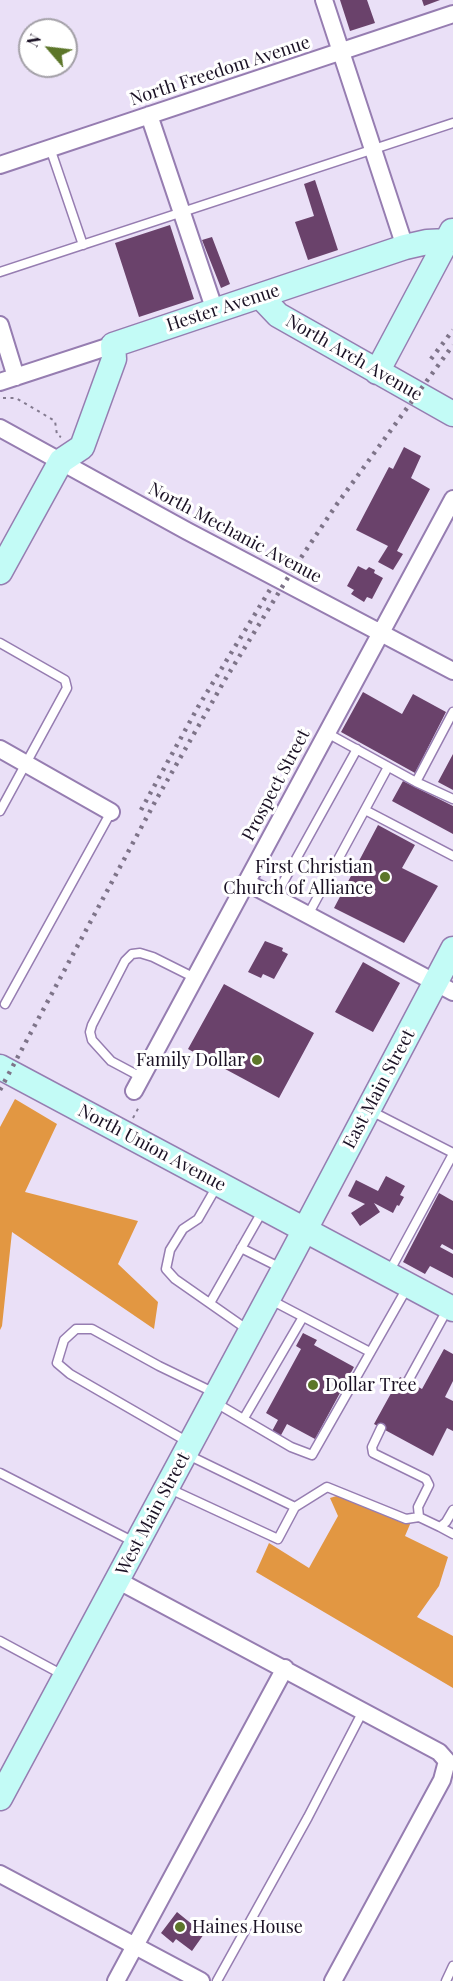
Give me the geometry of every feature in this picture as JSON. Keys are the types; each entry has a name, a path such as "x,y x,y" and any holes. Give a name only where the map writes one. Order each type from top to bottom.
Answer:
{"street":[{"path":"324,0 405,247"},
{"name":"North Freedom Avenue","path":"0,165 453,14"},
{"path":"149,115 215,311"},
{"path":"377,372 450,235"},
{"name":"Hester Avenue","path":"0,382 405,247 450,235"},
{"name":"North Arch Avenue","path":"260,296 278,315 453,414"},
{"path":"0,325 16,377"},
{"path":"0,572 61,461 82,447 114,359 113,345"},
{"name":"North Mechanic Avenue","path":"0,428 187,531 453,671"},
{"name":"Prospect Street","path":"138,1084 326,732 450,509"},
{"path":"0,749 111,812"},
{"path":"246,882 444,988"},
{"name":"East Main Street","path":"304,1229 368,1109 444,988 453,949"},
{"name":"North Union Avenue","path":"0,1067 451,1308"},
{"name":"West Main Street","path":"0,1798 304,1229"},
{"path":"117,1580 440,1752 447,1761 442,1780 333,1981"},
{"path":"116,1981 285,1668"},
{"path":"0,1874 201,1981"}],"lane":[{"path":"0,272 453,123"},
{"path":"50,148 83,245"},
{"path":"0,643 65,680 67,688 0,811"},
{"path":"416,782 453,712"},
{"path":"326,732 453,800"},
{"path":"275,897 357,749"},
{"path":"308,915 388,767"},
{"path":"365,810 453,856"},
{"path":"5,1004 111,812"},
{"path":"138,1084 92,1040 90,1032 125,961 132,954 140,953 195,978"},
{"path":"295,1507 188,1448 145,1417 69,1374 57,1364 64,1340 76,1329 92,1329 215,1397 291,1447 312,1455 370,1352 398,1280 453,1154 368,1109"},
{"path":"219,1183 198,1219 183,1229 170,1250 166,1269 176,1279 250,1332"},
{"path":"210,1303 265,1208"},
{"path":"241,1248 284,1270"},
{"path":"268,1299 370,1352"},
{"path":"408,1381 451,1308"},
{"path":"244,1418 303,1317"},
{"path":"381,1428 372,1447 373,1453 426,1479 429,1485 418,1507 419,1518"},
{"path":"0,1473 137,1543"},
{"path":"167,1487 278,1539 295,1507 327,1487 406,1519 419,1518 453,1534"},
{"path":"440,1527 446,1522 453,1509"},
{"path":"0,1641 65,1676"},
{"path":"217,1981 308,1817 363,1711"},
{"path":"446,1981 453,1966"}],"path":[{"path":"0,398 16,398 33,407 55,421 57,435 82,447"}],"shaded area":[{"path":"15,1099 57,1124 25,1192 138,1221 118,1264 158,1302 154,1329 12,1232 0,1330 0,1127"},
{"path":"346,1493 411,1522 405,1536 448,1557 439,1586 417,1617 453,1636 453,1688 256,1572 269,1543 309,1568 338,1516 330,1498"}],"building":[{"path":"340,0 367,0 375,23 350,31"},
{"path":"422,0 440,0 424,6"},
{"path":"315,180 338,250 308,260 295,222 314,216 304,184"},
{"path":"170,225 194,299 139,317 115,243"},
{"path":"212,237 230,284 221,288 202,240"},
{"path":"404,447 421,456 411,478 430,489 397,551 403,554 393,570 378,562 388,546 356,530 389,467 393,469"},
{"path":"358,566 366,570 369,567 383,578 372,599 367,597 364,602 351,594 354,590 347,586"},
{"path":"363,692 402,714 413,694 446,712 415,773 341,732"},
{"path":"453,754 453,790 438,782"},
{"path":"403,781 453,806 453,834 392,801"},
{"name":"First Christian Church of Alliance","path":"378,825 415,845 402,868 438,886 404,943 334,908"},
{"path":"265,941 283,948 282,951 288,954 274,979 263,974 261,978 248,972"},
{"path":"363,962 400,983 373,1032 335,1012"},
{"path":"224,984 314,1033 279,1098 188,1049"},
{"path":"386,1176 405,1186 400,1195 404,1197 393,1213 374,1203 380,1212 360,1226 351,1213 365,1204 348,1196 356,1180 378,1191"},
{"path":"439,1193 453,1201 453,1250 442,1244 440,1247 453,1254 453,1278 430,1266 425,1274 403,1262"},
{"path":"303,1333 317,1340 314,1345 354,1367 315,1439 287,1424 280,1437 271,1433 278,1420 266,1413 301,1349 296,1346"},
{"path":"444,1349 453,1354 453,1381 445,1397 453,1401 453,1431 447,1428 433,1456 374,1424 400,1377 422,1389"},
{"name":"Haines House","path":"177,1912 204,1934 192,1951 176,1939 173,1943 161,1933"}],"railway":[{"path":"431,359 453,330"},
{"path":"0,1090 156,800 226,678 292,571 337,504 453,345"},
{"path":"141,810 198,707 271,588"}],"place":[{"name":"First Christian Church of Alliance","path":"385,877"},
{"name":"Family Dollar","path":"257,1060"},
{"name":"Dollar Tree","path":"313,1385"},
{"name":"Haines House","path":"180,1927"}]}
